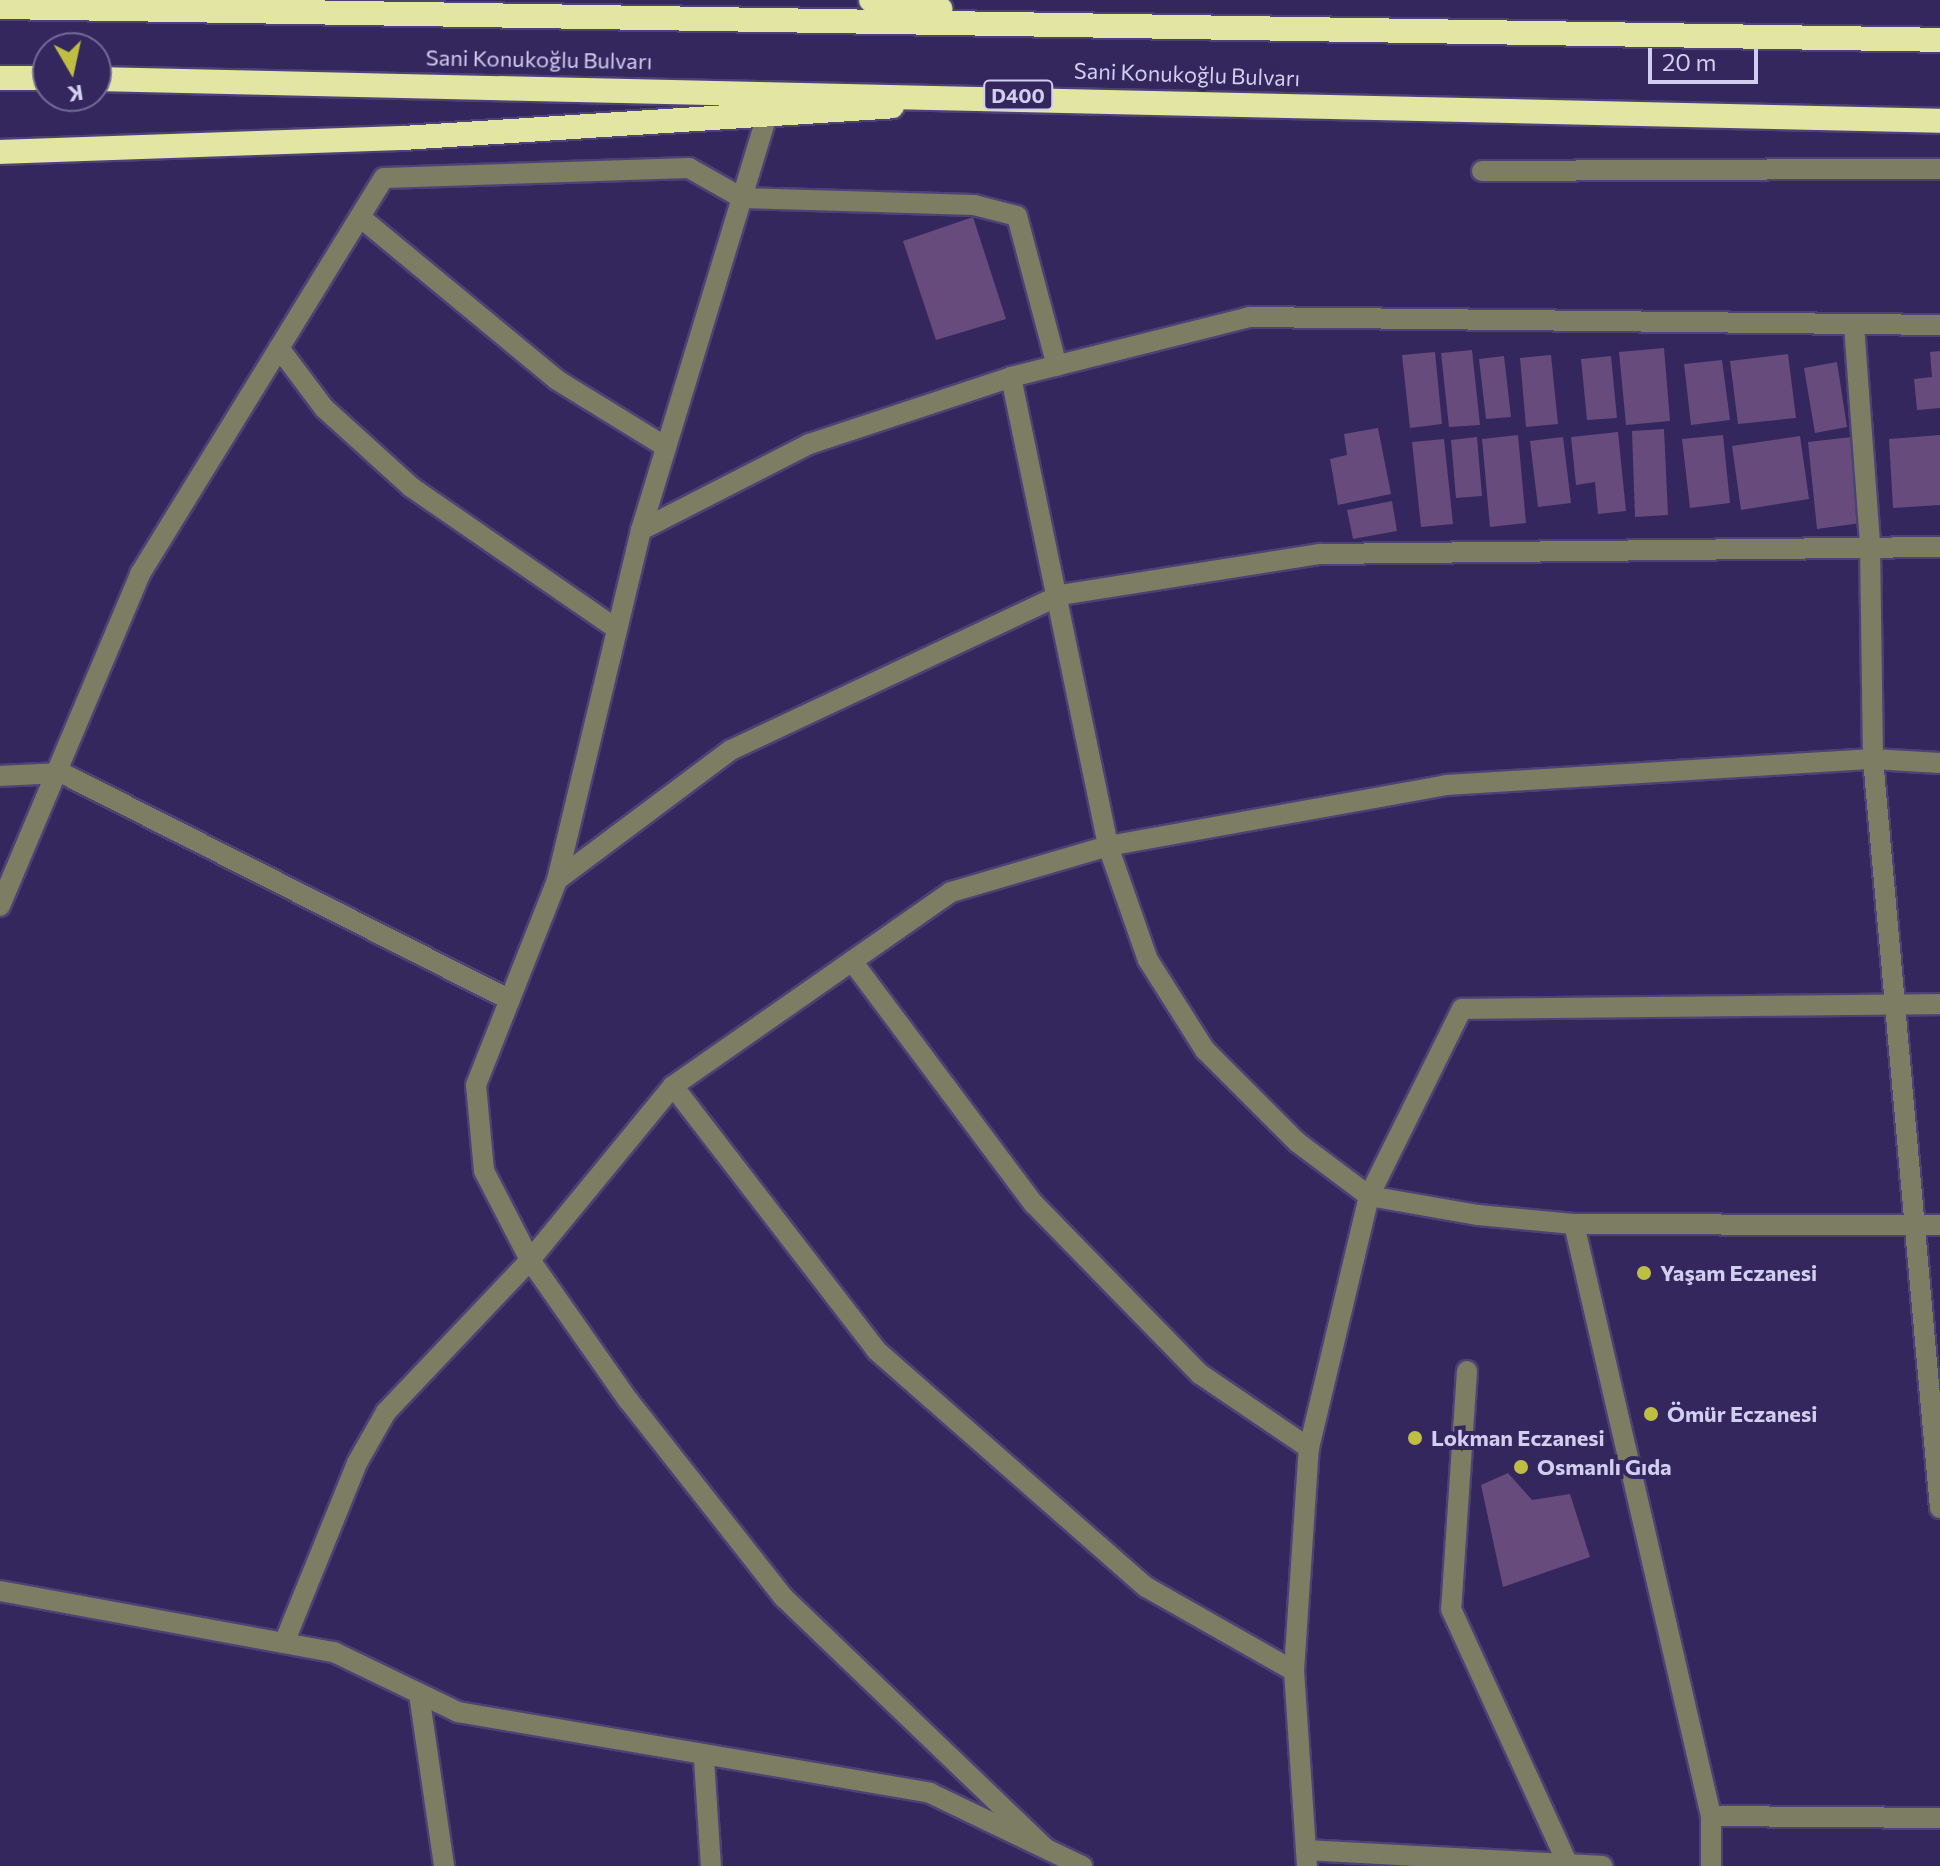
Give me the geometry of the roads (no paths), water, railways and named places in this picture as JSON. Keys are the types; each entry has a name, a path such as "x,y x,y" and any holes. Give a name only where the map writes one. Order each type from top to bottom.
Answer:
{"highway":[{"path":"871,0 1058,24"},
{"name":"Sani Konukoğlu Bulvarı","path":"0,7 1940,40"},
{"path":"0,78 32,78"},
{"name":"Sani Konukoğlu Bulvarı","path":"112,79 1057,96 1940,121"},
{"path":"0,152 403,138 1057,96"}],"street":[{"path":"767,115 641,530 557,880 476,1085 484,1171 530,1260 628,1400 784,1598 1045,1848"},
{"path":"0,906 62,773 140,574 384,178 689,168 742,198 974,205 1017,216 1057,366"},
{"path":"1482,171 1940,169"},
{"path":"360,217 557,380 666,447"},
{"path":"641,530 809,444 1011,377 1250,317 1940,325"},
{"path":"1854,325 1870,544 1873,759 1900,1004 1911,1225 1940,1508"},
{"path":"279,348 324,408 411,487 617,629"},
{"path":"1011,377 1060,595 1108,846 1148,960 1205,1050 1297,1142 1369,1196 1574,1224 1940,1225"},
{"path":"557,880 731,750 1060,595 1320,554 1870,544 1940,547"},
{"path":"284,1643 357,1463 386,1412 530,1260 673,1086 951,892 1108,846 1446,785 1873,759 1940,763"},
{"path":"0,776 62,773 510,1000"},
{"path":"852,961 1034,1204 1200,1374 1309,1448"},
{"path":"1603,1866 1306,1858 1294,1671 1309,1448 1369,1196 1462,1009 1940,1004"},
{"path":"673,1086 876,1350 1146,1587 1294,1671"},
{"path":"1574,1224 1711,1816 1711,1866"},
{"path":"1467,1371 1451,1609 1568,1864"},
{"path":"0,1591 334,1652 458,1712 704,1759 930,1793 1082,1866"},
{"path":"419,1694 444,1866"},
{"path":"704,1759 711,1866"},
{"path":"1711,1816 1940,1818"}],"place":[{"name":"Yaşam Eczanesi","path":"1644,1273"},
{"name":"Ömür Eczanesi","path":"1651,1414"},
{"name":"Lokman Eczanesi","path":"1415,1438"},
{"name":"Osmanlı Gıda","path":"1521,1467"}]}
